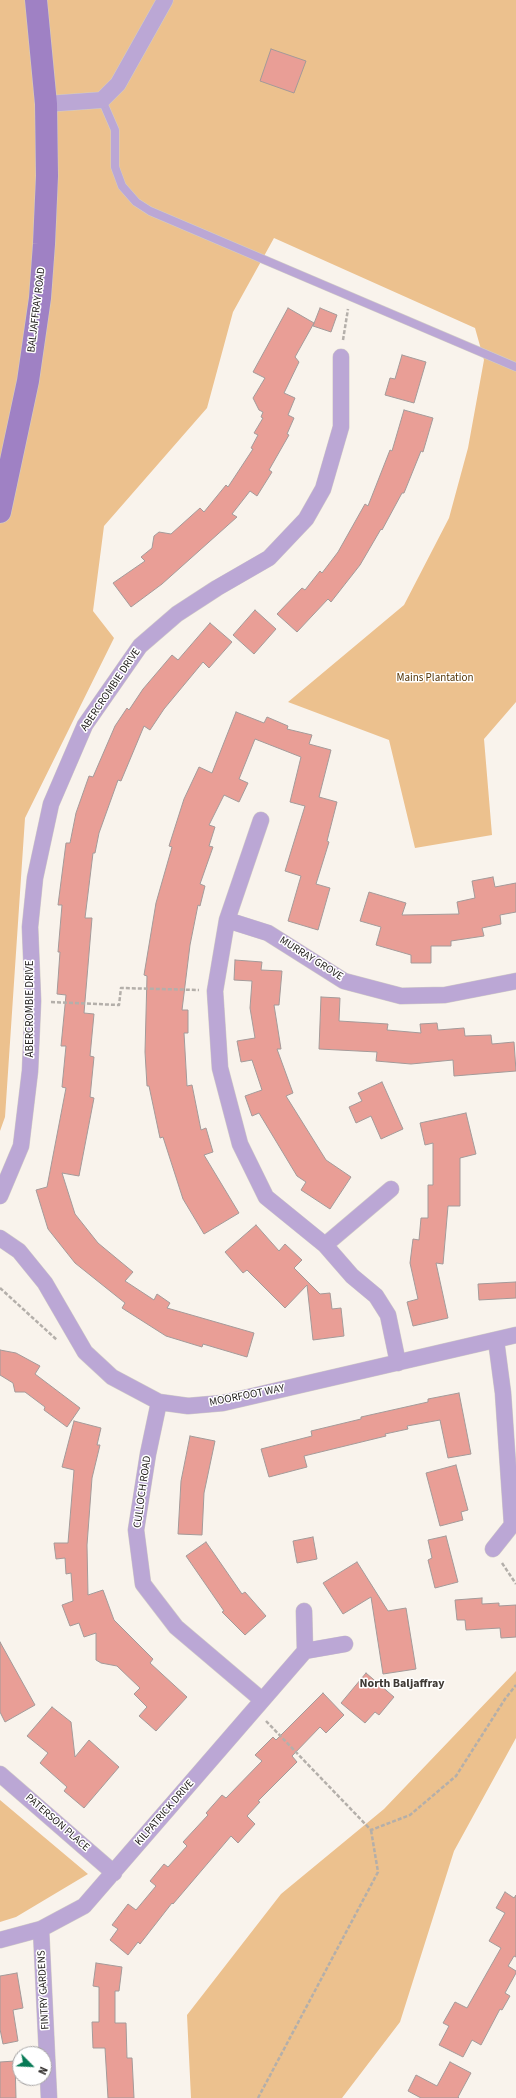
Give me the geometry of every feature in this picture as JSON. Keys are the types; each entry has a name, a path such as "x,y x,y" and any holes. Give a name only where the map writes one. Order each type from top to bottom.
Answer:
{"main road":[{"name":"BALJAFFRAY ROAD","path":"0,512 28,382 40,298 47,176 46,104 36,0"}],"street":[{"path":"46,104 102,100 118,84 165,0"},
{"name":"ABERCROMBIE DRIVE","path":"0,1196 21,1146 30,1071 33,1001 30,927 35,878 51,804 85,725 140,646 177,614 217,588 269,558 306,519 323,489 341,427 341,357"},
{"path":"262,820 227,920 215,990 220,1068 240,1144 266,1197 325,1245 352,1276 376,1296 388,1315 398,1363"},
{"name":"MURRAY GROVE","path":"227,920 268,933 344,981 401,996 445,995 516,981"},
{"path":"325,1245 391,1189"},
{"name":"MOORFOOT WAY","path":"0,1238 19,1251 45,1283 86,1352 112,1377 159,1402 188,1406 222,1403 516,1335"},
{"path":"493,1549 514,1525 503,1393 496,1340"},
{"name":"CULLOCH ROAD","path":"159,1402 148,1454 136,1530 143,1584 176,1627 259,1704"},
{"path":"304,1611 305,1651 345,1644"},
{"name":"KILPATRICK DRIVE","path":"0,1940 41,1929 84,1906 305,1651"},
{"name":"PATERSON PLACE","path":"0,1774 114,1873"},
{"name":"FINTRY GARDENS","path":"41,1929 49,2098"}],"lane":[{"path":"102,100 115,130 115,167 122,186 136,202 150,211 516,367"}],"path":[{"path":"341,357 350,297"},
{"path":"33,1001 119,1005 121,988 215,990"},
{"path":"0,1288 66,1349 86,1352"},
{"path":"493,1549 516,1584"},
{"path":"371,1830 410,1815 456,1776 505,1699 516,1685"},
{"path":"258,2098 378,1872 371,1830 259,1704"}],"green space":[{"name":"Mains Plantation","path":"0,0 516,0 516,702 484,739 492,835 415,848 389,740 288,702 404,605 449,518 468,448 484,360 475,328 274,238 233,312 207,408 104,526 93,611 114,638 25,818 5,1117 0,1131"},
{"path":"516,1671 516,1738 454,1851 400,2022 342,2098 191,2098 187,2015 281,1894 384,1809"},
{"path":"0,1800 88,1874 16,1917 0,1922"}],"building":[{"path":"271,49 306,61 294,93 260,81"},
{"path":"288,308 314,323 295,357 299,362 284,393 295,398 288,415 294,418 287,434 289,435 269,470 272,472 257,496 250,491 232,514 237,517 162,584 131,607 113,583 145,561 141,557 152,548 154,536 159,532 171,534 200,508 204,512 226,485 228,487 253,449 251,448 258,435 254,433 263,418 261,417 263,412 259,410 253,398 265,378 253,372"},
{"path":"320,308 337,315 331,332 313,326"},
{"path":"402,355 426,362 414,403 385,395 390,378 395,379"},
{"path":"404,410 433,418 423,452 421,451 404,493 402,493 382,530 381,529 360,565 331,602 328,599 297,632 277,614 302,588 305,590 320,571 322,573 338,552 365,504 368,506 390,450 392,451"},
{"path":"255,610 276,629 254,654 233,635"},
{"path":"210,623 232,642 209,668 203,662 164,709 150,730 144,726 121,781 118,780 99,833 95,853 93,853 85,918 92,918 84,1013 94,1014 90,1056 94,1057 90,1097 94,1098 79,1176 62,1173 75,1214 98,1243 133,1272 125,1281 154,1300 157,1294 170,1303 167,1308 254,1333 247,1357 203,1344 202,1347 166,1336 122,1308 125,1303 75,1263 48,1229 36,1190 47,1187 66,1088 62,1087 66,1046 61,1046 66,995 57,994 60,952 58,952 62,905 58,905 66,843 70,843 76,813 89,776 93,777 115,726 127,708 129,710 143,689 172,655 178,660"},
{"path":"236,712 264,723 267,717 288,726 287,729 312,735 309,744 331,750 319,797 337,802 327,841 329,842 316,884 330,888 318,930 288,921 301,876 285,871 305,806 290,802 301,757 255,739 239,779 248,783 239,802 224,795 209,825 215,827 209,846 213,847 200,884 205,886 200,906 198,905 190,945 182,1010 188,1010 188,1033 184,1033 187,1086 192,1085 201,1130 206,1128 213,1152 204,1155 239,1213 204,1234 183,1199 163,1137 160,1138 149,1086 147,1086 145,1052 147,976 144,975 156,903 172,847 169,846 184,799 199,767 212,773"},
{"path":"493,877 495,887 516,883 516,912 500,915 501,924 482,928 484,936 451,941 451,946 431,946 431,963 411,963 411,955 376,945 381,927 360,921 369,892 406,903 402,915 459,914 457,902 475,898 472,881"},
{"path":"235,960 262,962 261,970 282,971 279,1005 274,1005 281,1049 277,1049 293,1093 286,1096 326,1160 351,1177 330,1209 301,1190 306,1182 297,1176 259,1113 252,1116 245,1096 262,1090 252,1060 241,1062 237,1041 255,1038 250,1008 252,981 234,980"},
{"path":"321,997 340,998 339,1021 388,1024 387,1030 421,1033 420,1024 437,1023 438,1030 464,1028 465,1036 491,1035 492,1044 514,1042 516,1071 454,1076 453,1060 411,1064 376,1061 377,1052 319,1049"},
{"path":"382,1082 403,1129 381,1139 371,1116 356,1123 349,1107 362,1101 358,1093"},
{"path":"466,1113 476,1154 460,1158 460,1206 448,1206 443,1264 436,1263 448,1318 413,1326 407,1302 418,1299 410,1263 413,1239 419,1240 421,1218 428,1218 428,1185 433,1185 433,1143 425,1145 420,1123"},
{"path":"256,1225 279,1251 285,1244 302,1260 294,1268 320,1294 330,1293 332,1309 341,1308 344,1336 313,1340 307,1285 285,1308 247,1270 243,1273 225,1252"},
{"path":"516,1282 516,1298 479,1300 478,1284"},
{"path":"0,1350 16,1353 40,1366 35,1374 80,1408 67,1427 44,1410 45,1407 25,1392 15,1392 13,1383 0,1375"},
{"path":"459,1393 471,1454 448,1458 440,1420 407,1426 408,1429 385,1434 386,1436 304,1456 307,1467 269,1477 261,1449 312,1436 311,1431 361,1419 361,1417 428,1402 428,1399"},
{"path":"74,1421 101,1428 97,1445 100,1445 92,1478 87,1545 88,1595 103,1590 114,1620 153,1659 150,1663 187,1697 156,1731 139,1716 147,1707 134,1694 140,1688 117,1666 101,1663 96,1660 96,1633 84,1637 79,1623 70,1626 62,1605 73,1601 71,1573 66,1574 65,1558 56,1559 54,1543 68,1543 74,1470 62,1467"},
{"path":"190,1436 215,1441 204,1493 202,1535 178,1534 181,1481"},
{"path":"456,1465 468,1510 461,1512 463,1520 440,1526 426,1473"},
{"path":"446,1536 458,1582 435,1588 428,1560 432,1558 428,1540"},
{"path":"313,1537 317,1559 297,1563 293,1541"},
{"path":"206,1542 242,1594 245,1592 266,1616 245,1635 222,1612 224,1611 186,1556"},
{"path":"357,1562 388,1611 406,1608 416,1669 383,1674 371,1597 343,1614 323,1583"},
{"path":"482,1598 482,1604 499,1603 499,1606 516,1605 516,1637 501,1638 500,1628 466,1630 465,1620 457,1620 455,1600"},
{"path":"0,1642 35,1705 5,1722 0,1712"},
{"path":"366,1673 394,1697 379,1715 375,1712 365,1723 341,1703"},
{"path":"323,1693 344,1715 326,1733 320,1727 292,1756 297,1762 258,1801 260,1802 247,1816 255,1824 238,1843 231,1836 173,1904 172,1903 140,1944 138,1942 128,1955 110,1940 118,1929 112,1925 128,1904 136,1910 156,1886 150,1881 164,1864 168,1867 187,1846 183,1842 208,1815 206,1813 222,1795 226,1798 262,1761 255,1755 273,1737 276,1740"},
{"path":"52,1707 71,1722 75,1757 89,1740 119,1767 84,1808 64,1791 67,1787 40,1763 48,1753 27,1736"},
{"path":"505,1892 514,1898 516,1895 516,1957 514,1956 508,1966 516,1971 516,1973 505,1993 510,1996 502,2010 500,2009 481,2045 472,2040 463,2057 439,2045 449,2026 443,2023 455,2002 467,2008 501,1948 489,1941 505,1913 496,1908"},
{"path":"96,1963 122,1967 119,1991 115,1991 115,2023 126,2023 127,2058 132,2058 134,2098 108,2098 105,2048 93,2048 92,2022 99,2022 99,1987 93,1986"},
{"path":"17,1973 23,2008 13,2010 18,2041 3,2044 0,2029 0,1976"},
{"path":"12,2061 12,2086 16,2086 16,2098 0,2098 0,2062"},
{"path":"450,2062 471,2073 458,2097 459,2098 421,2098 408,2091 416,2075 437,2086"}],"district":[{"name":"North Baljaffray","path":"402,1684"}]}
